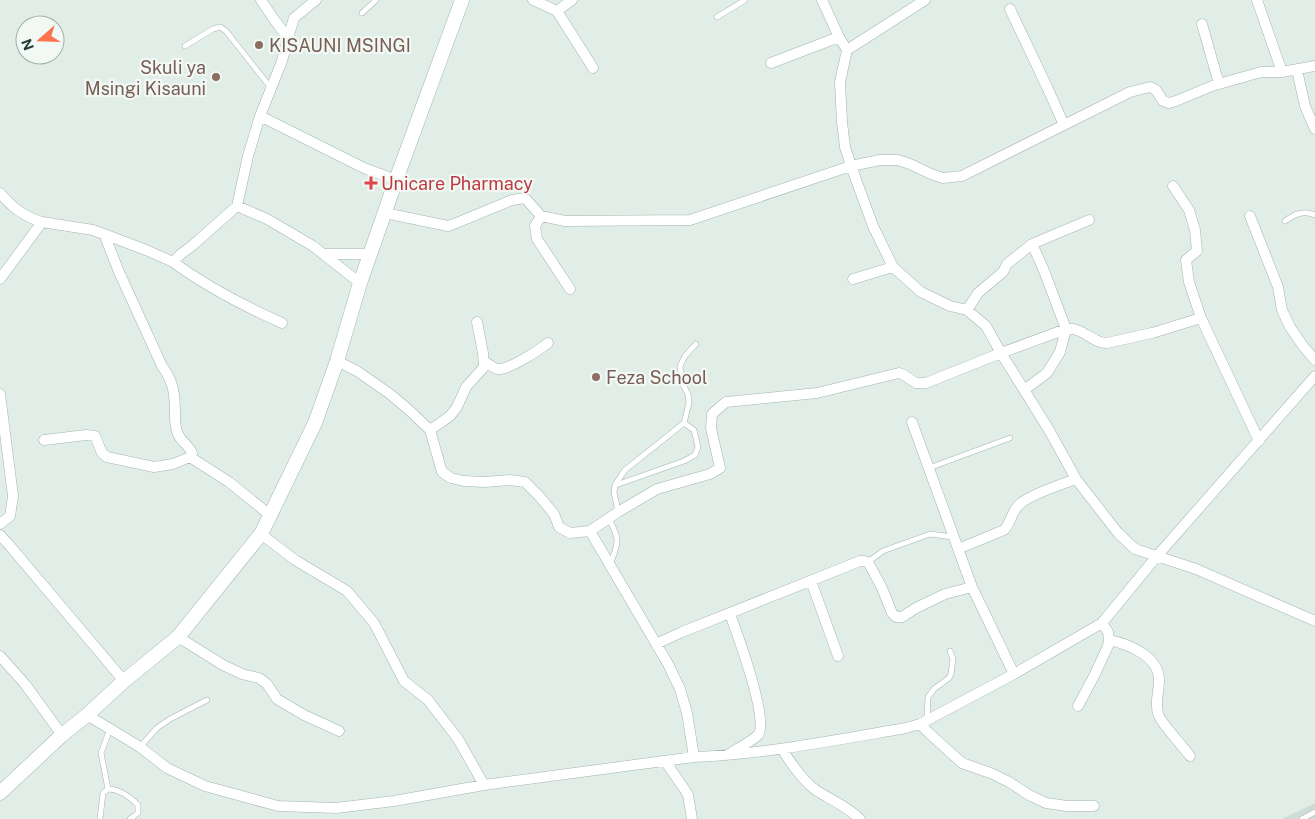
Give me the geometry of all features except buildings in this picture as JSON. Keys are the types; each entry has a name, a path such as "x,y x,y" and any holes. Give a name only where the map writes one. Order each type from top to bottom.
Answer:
{"main road":[{"path":"0,793 62,735 178,637 260,534 315,423 337,361 370,254 462,0"}],"street":[{"path":"262,0 288,38"},
{"path":"173,262 237,206 248,156 260,116 286,52 294,18 316,0"},
{"path":"533,0 557,12 593,68"},
{"path":"557,12 572,0"},
{"path":"822,0 847,50 840,82 842,122 845,147 850,166 873,226 893,267 921,292 950,306 967,310 986,326 1049,430 1076,479 1099,510 1135,549 1196,570 1315,621"},
{"path":"847,50 925,0"},
{"path":"1257,0 1282,72"},
{"path":"1010,9 1064,125"},
{"path":"1202,24 1219,84"},
{"path":"771,63 839,37"},
{"path":"385,213 448,226 512,200 525,198 542,216 564,222 690,220 850,166 880,160 898,160 943,178 962,176 1130,92 1150,87 1156,90 1163,101 1169,103 1176,102 1219,84 1261,72 1282,72 1315,66"},
{"path":"1297,70 1305,106 1315,129"},
{"path":"260,116 364,168 396,180"},
{"path":"1173,186 1189,210 1195,230 1197,250 1186,260 1189,282 1201,318 1258,441"},
{"path":"0,192 10,204 28,218 93,230 146,250 173,262 206,285 245,307 282,323"},
{"path":"237,206 267,219 313,246 360,283"},
{"path":"542,216 535,226 537,239 570,289"},
{"path":"1250,216 1278,286 1282,310 1299,341 1315,360"},
{"path":"967,310 978,293 1003,272 1007,264 1032,244 1090,220"},
{"path":"0,279 42,222"},
{"path":"104,234 119,272 172,384 175,398 175,425 178,436 190,447 192,453 190,457"},
{"path":"1024,390 1047,373 1060,352 1066,329 1032,244"},
{"path":"323,254 370,254"},
{"path":"853,279 893,267"},
{"path":"337,361 357,371 390,394 430,430 442,472 450,478 464,481 510,480 525,482 554,514 560,527 570,532 590,531 657,489 710,474 720,468 711,428 712,414 726,402 817,393 899,373 916,383 926,383 1066,329 1073,328 1102,343 1108,343 1152,333 1201,318"},
{"path":"430,430 450,416 457,407 466,387 484,367 477,322"},
{"path":"484,362 496,369 502,369 524,359 548,343"},
{"path":"87,715 140,747 167,768 204,786 278,806 336,808 394,801 484,785 694,757 726,756 782,749 906,728 923,722 1014,674 1102,623 1157,556 1315,376"},
{"path":"0,394 13,496 10,516 0,524"},
{"path":"912,422 972,587 1014,674"},
{"path":"44,440 86,434 95,436 102,453 107,457 154,467 173,464 190,457"},
{"path":"190,457 229,482 270,515"},
{"path":"958,549 1004,530 1020,504 1076,479"},
{"path":"590,531 668,664 680,689 687,713 694,757"},
{"path":"260,534 295,560 347,591 374,623 404,681 428,700 458,739 484,785"},
{"path":"0,535 124,681"},
{"path":"656,644 860,561 868,562 882,588 892,613 896,617 902,617 945,594 972,587"},
{"path":"811,581 838,656"},
{"path":"726,756 758,735 761,728 759,707 749,670 730,614"},
{"path":"1078,706 1108,646 1108,632 1102,623"},
{"path":"178,637 223,665 242,674 259,678 267,684 277,699 304,715 338,731"},
{"path":"1109,640 1120,642 1134,649 1156,666 1159,672 1157,707 1159,717 1190,756"},
{"path":"0,656 25,684 62,735"},
{"path":"923,722 930,734 962,762 993,774 1029,795 1046,803 1067,806 1094,806"},
{"path":"782,749 792,764 815,790 860,819"},
{"path":"665,761 688,795 692,819"}],"lane":[{"path":"362,13 376,0"},
{"path":"717,17 745,0"},
{"path":"186,46 213,29 220,27 226,31 271,88"},
{"path":"1285,220 1303,212 1315,215"},
{"path":"618,512 614,492 615,485 625,470 684,423 689,403 688,394 682,383 680,366 685,356 696,344"},
{"path":"615,485 684,461 695,454 698,447 694,430 684,423"},
{"path":"929,468 1010,438"},
{"path":"609,519 618,540 618,546 610,565"},
{"path":"868,562 883,551 930,534 954,537"},
{"path":"923,722 928,697 934,689 950,678 953,659 950,651"},
{"path":"140,747 157,728 170,719 208,700"},
{"path":"108,789 102,754 110,729"},
{"path":"100,819 103,793 108,789 112,789 131,799 138,805 138,813 130,819"},
{"path":"1302,819 1315,812"}],"shaded area":[{"path":"1315,803 1315,819 1282,819"}],"place":[{"name":"KISAUNI MSINGI","path":"259,45"},
{"name":"Skuli ya Msingi Kisauni","path":"216,77"},
{"name":"Unicare Pharmacy","path":"371,183"},
{"name":"Feza School","path":"596,377"}]}
